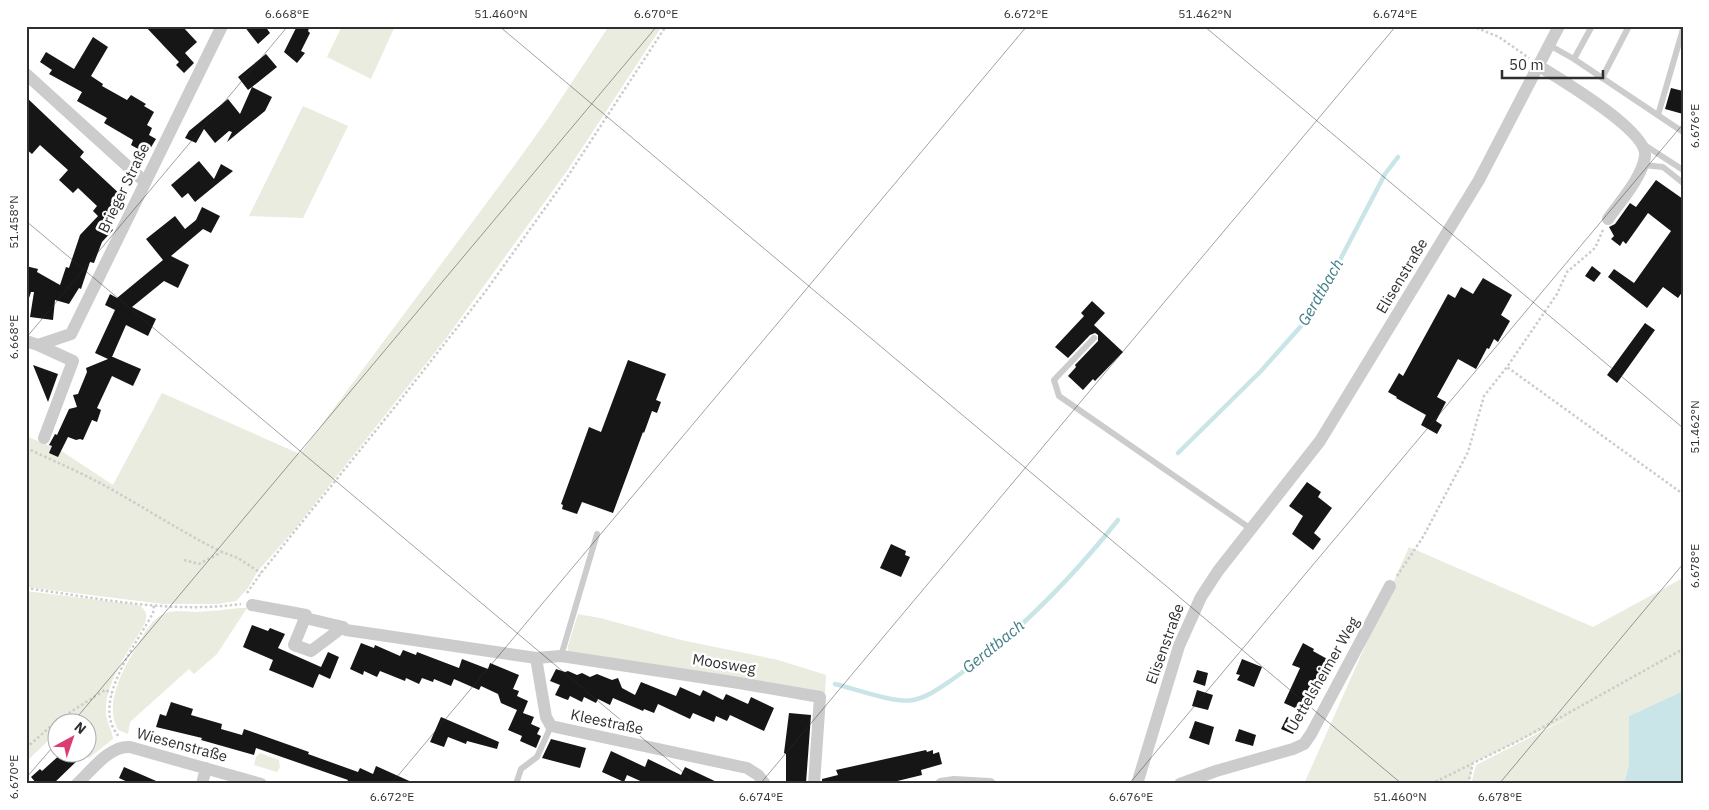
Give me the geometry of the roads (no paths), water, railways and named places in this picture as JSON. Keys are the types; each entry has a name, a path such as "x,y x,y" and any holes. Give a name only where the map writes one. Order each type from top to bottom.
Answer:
{"street":[{"name":"Elisenstraße","path":"1137,784 1178,646 1192,613 1218,572 1320,441 1480,180 1559,26"},
{"name":"Brieger Straße","path":"32,343 71,334 218,28"},
{"path":"1539,66 1626,125 1642,143 1646,154 1643,165 1608,219"},
{"path":"26,74 145,182"},
{"name":"Brieger Straße","path":"32,343 73,361 44,438"},
{"name":"Uettelsheimer Weg","path":"1180,784 1216,771 1294,749 1304,744 1390,586"},
{"path":"252,605 306,615 294,645 311,652 343,627"},
{"path":"305,618 343,627 346,630 536,658"},
{"name":"Moosweg","path":"536,658 561,656 820,697 814,784"},
{"name":"Kleestraße","path":"536,658 546,717 551,726 747,768 758,775 765,784"},
{"name":"Wiesenstraße","path":"77,784 113,750 123,746 260,784"},
{"path":"202,784 206,768"},
{"path":"941,784 954,782 990,784"}],"lane":[{"path":"1574,59 1592,26"},
{"path":"1602,78 1629,26"},
{"path":"1658,115 1683,29"},
{"path":"1549,45 1574,59 1683,132"},
{"path":"1642,143 1683,170"},
{"path":"1643,165 1663,167 1683,183"},
{"path":"1094,338 1054,380 1059,396 1251,529"},
{"path":"561,656 597,534"},
{"path":"516,784 521,769 537,757 551,726"}],"water":[{"path":"1683,691 1683,784 1624,784 1629,765 1629,716"}],"waterway":[{"name":"Gerdtbach","path":"1178,453 1261,371 1302,325 1329,281 1385,174 1398,157"},
{"name":"Gerdtbach","path":"835,684 896,700 906,701 924,697 976,662 1041,606 1081,564 1118,520"}]}
